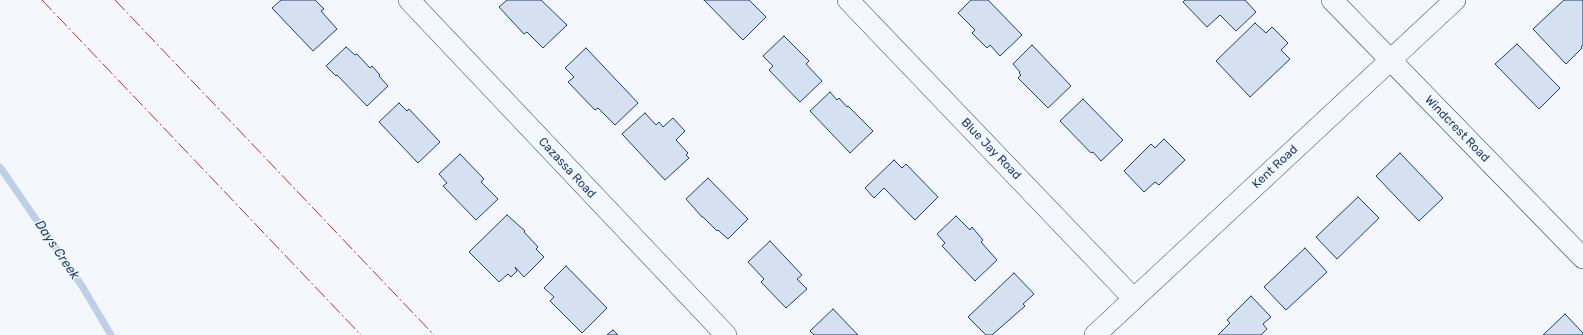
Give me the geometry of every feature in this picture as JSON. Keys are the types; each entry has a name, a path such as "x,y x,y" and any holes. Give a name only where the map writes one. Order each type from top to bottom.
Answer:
{"street":[{"name":"Cazassa Road","path":"409,0 726,335"},
{"name":"Blue Jay Road","path":"848,0 1133,298"},
{"name":"Windcrest Road","path":"1332,0 1583,258"},
{"name":"Kent Road","path":"1095,335 1455,0"}],"building":[{"path":"281,0 315,0 324,9 321,11 337,29 313,51 272,8"},
{"path":"507,0 541,0 567,25 543,48 527,32 524,34 499,7"},
{"path":"704,0 749,0 766,17 743,40"},
{"path":"971,0 988,0 1022,35 1000,56 990,45 987,48 972,33 975,30 958,13"},
{"path":"1185,0 1245,0 1256,12 1236,31 1220,15 1207,27 1183,2"},
{"path":"1564,0 1583,0 1583,45 1581,47 1582,48 1566,64 1533,29"},
{"path":"1255,23 1266,33 1272,27 1288,43 1281,50 1290,59 1250,97 1216,61"},
{"path":"784,36 809,61 806,64 822,81 800,102 769,70 773,66 763,56"},
{"path":"1517,44 1560,88 1539,109 1495,64"},
{"path":"1032,45 1071,86 1048,108 1018,78 1021,75 1019,73 1020,72 1013,64"},
{"path":"346,47 355,55 357,54 370,68 372,66 388,86 367,106 337,75 336,76 326,66"},
{"path":"586,48 638,103 615,125 598,108 595,110 568,82 574,77 565,68"},
{"path":"830,92 837,100 839,98 847,107 848,106 873,131 850,153 810,111"},
{"path":"1083,99 1123,140 1101,161 1093,152 1091,153 1060,121"},
{"path":"399,103 407,111 409,109 440,142 418,163 379,122"},
{"path":"645,113 656,125 659,122 663,127 673,118 685,131 676,140 688,153 686,155 689,158 665,180 622,134"},
{"path":"1164,139 1185,160 1159,185 1155,182 1144,192 1124,171 1151,144 1155,148"},
{"path":"1400,153 1443,198 1419,221 1376,176"},
{"path":"460,154 484,179 481,182 498,199 476,220 443,186 447,183 439,174"},
{"path":"894,160 902,168 906,164 938,197 915,220 884,188 874,198 865,188"},
{"path":"708,178 748,219 728,239 702,217 686,199"},
{"path":"1358,197 1379,218 1337,259 1316,237"},
{"path":"507,215 525,231 524,232 538,247 536,249 544,257 524,277 515,267 517,271 511,277 508,274 499,282 469,252"},
{"path":"956,216 970,230 972,227 983,240 981,242 997,260 975,281 942,246 945,243 937,234"},
{"path":"770,241 802,275 797,279 807,289 786,308 761,282 764,279 748,262"},
{"path":"1305,248 1327,272 1286,310 1264,287"},
{"path":"566,266 607,308 582,333 550,301 554,297 544,288"},
{"path":"1014,273 1034,294 1023,304 1025,306 992,335 986,335 968,317"},
{"path":"1251,296 1271,317 1263,324 1267,329 1261,335 1218,335 1230,323 1227,320"},
{"path":"833,309 858,335 814,335 810,331"},
{"path":"1565,314 1583,333 1583,335 1543,335"},
{"path":"613,330 618,335 607,335"}],"waterway":[{"name":"Days Creek","path":"0,167 82,286 111,335"}],"power":[{"path":"42,0 361,335"},
{"path":"115,0 434,335"}]}
